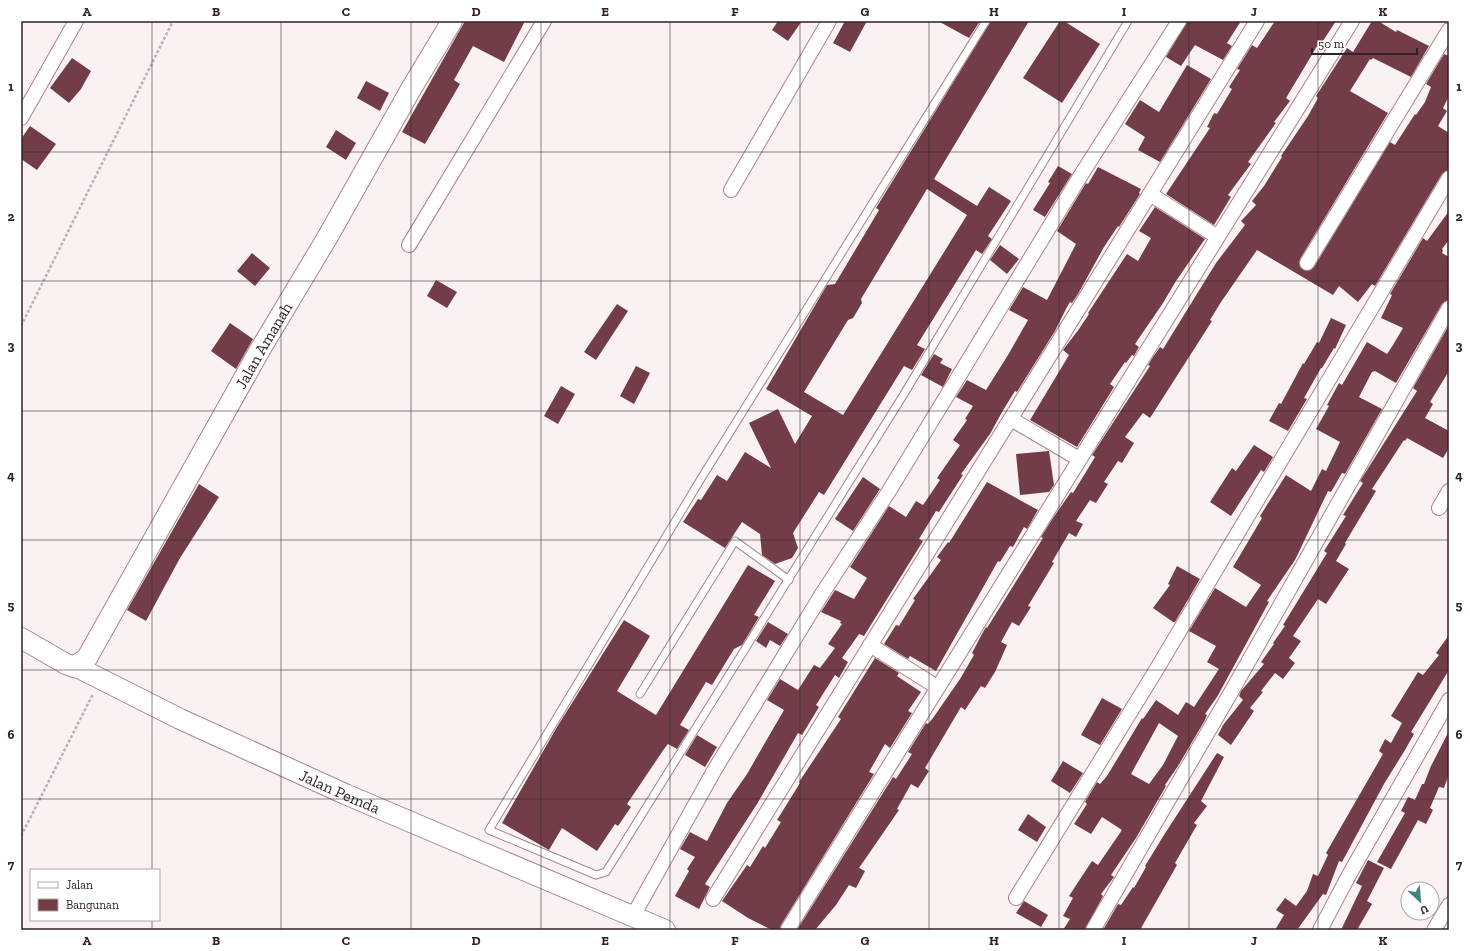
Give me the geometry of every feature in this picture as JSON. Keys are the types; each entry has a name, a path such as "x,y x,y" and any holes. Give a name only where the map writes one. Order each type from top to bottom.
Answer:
{"street":[{"path":"21,118 76,21"},
{"name":"Jalan Amanah","path":"74,667 87,658 257,355 327,238 411,88 452,21"},
{"path":"409,245 544,21"},
{"path":"731,190 829,21"},
{"path":"636,922 714,769 822,594 893,484 1081,175 1179,21"},
{"path":"713,899 1257,21"},
{"path":"788,929 1216,236 1352,21"},
{"path":"1307,263 1449,30"},
{"path":"1016,898 1159,665 1449,178"},
{"path":"1150,194 1216,236"},
{"path":"1093,930 1226,701 1449,308"},
{"path":"1011,419 1079,459"},
{"path":"1439,508 1449,491"},
{"name":"Jalan Pemda","path":"22,642 74,667 81,668 180,719 338,790 636,922 665,930"},
{"path":"870,646 937,687"},
{"path":"1320,930 1349,875 1449,700"},
{"path":"1434,930 1449,905"}],"lane":[{"path":"986,21 702,477 488,830 596,875 606,872 904,394 1128,21"},
{"path":"640,694 735,541 789,580"}],"path":[{"path":"21,326 173,21"},
{"path":"21,836 101,679"}],"building":[{"path":"465,21 525,21 504,62 473,46 454,80 460,84 425,144 402,132"},
{"path":"778,21 802,21 788,41 772,30"},
{"path":"845,21 867,21 850,52 833,43"},
{"path":"938,21 980,21 969,38"},
{"path":"991,21 1029,21 934,179 977,206 989,187 1011,201 988,236 992,239 982,254 976,250 917,345 925,349 912,370 904,366 824,495 819,492 793,533 798,548 792,558 775,564 762,555 760,534 742,522 725,548 683,522 698,499 701,500 717,475 727,481 745,452 771,468 749,423 778,409 795,444 812,416 766,389 827,285 835,284 879,210 876,208","holes":["927,189 967,215 843,415 804,392 848,320 853,318 862,303 861,299"]},
{"path":"1060,21 1064,21 1100,44 1062,103 1023,78"},
{"path":"1187,21 1241,21 1227,43 1232,46 1223,60 1195,45 1181,66 1166,57"},
{"path":"1275,21 1336,21 1321,44 1319,43 1286,98 1290,101 1274,122 1276,123 1248,162 1251,164 1228,195 1231,197 1214,225 1166,194 1210,128 1207,127 1214,113 1217,114 1232,89 1229,87 1240,70 1237,69 1252,45 1257,48"},
{"path":"1372,21 1378,21 1396,32 1397,30 1429,46 1411,77 1373,58 1371,60 1370,59 1350,91 1388,113 1300,259 1300,267 1307,271 1314,267 1390,142 1395,145 1415,114 1416,115 1425,102 1431,87 1426,84 1444,54 1449,56 1449,96 1443,108 1447,111 1438,126 1449,133 1449,170 1442,174 1375,286 1372,284 1358,302 1339,286 1333,295 1257,250 1221,302 1210,320 1212,321 1150,418 1143,413 1125,437 1134,443 1122,463 1118,461 1104,482 1108,484 1096,503 1090,500 1076,521 1083,524 1076,537 1069,533 1052,562 1054,563 1028,606 1031,607 1019,626 1012,622 1001,642 1007,645 995,672 985,688 981,686 965,710 961,707 925,768 929,771 918,788 911,784 897,809 899,810 859,868 865,871 856,888 849,885 836,905 815,930 797,930 893,777 896,779 912,754 908,752 926,723 928,724 933,718 960,679 974,655 972,653 986,627 987,628 1043,538 1041,537 1053,518 1071,492 1073,493 1095,457 1092,455 1150,366 1148,365 1153,357 1160,347 1163,349 1216,263 1245,225 1241,221 1256,205 1252,201 1264,186 1282,157 1281,156 1308,116 1318,98 1316,96 1347,48 1353,52"},
{"path":"72,58 91,71 81,89 69,103 50,88"},
{"path":"1187,65 1211,79 1160,162 1138,150 1145,137 1125,124 1140,100 1159,112"},
{"path":"366,81 389,93 380,111 357,98"},
{"path":"30,126 56,144 37,170 21,159 21,139"},
{"path":"336,130 356,143 346,160 326,147"},
{"path":"1058,166 1072,174 1045,217 1033,210 1050,183 1048,182"},
{"path":"1098,167 1141,189 1140,194 1104,247 1078,294 1072,303 1070,302 1055,331 1017,392 1015,391 990,434 961,474 963,475 939,512 936,511 919,539 923,541 864,636 859,634 842,658 848,662 839,678 835,675 816,705 819,707 802,735 798,733 757,804 705,884 710,887 699,909 675,896 689,871 687,869 695,857 680,849 690,832 707,841 727,803 747,774 784,710 767,700 780,679 798,690 814,665 820,668 835,648 828,644 842,624 840,623 841,621 821,612 835,590 854,599 867,578 850,567 889,506 906,517 916,501 923,505 940,480 937,478 960,445 953,440 967,420 965,419 973,406 956,397 967,380 986,390 1008,355 1028,320 1009,310 1023,287 1047,300 1076,244 1057,231 1086,183 1088,184"},
{"path":"1155,207 1205,239 1135,344 1139,347 1134,356 1132,355 1126,363 1125,362 1110,384 1114,387 1077,447 1030,420 1069,355 1063,350 1089,314 1088,313 1127,254 1138,261 1151,238 1139,231"},
{"path":"1449,211 1449,240 1442,249 1442,253 1449,257 1449,300 1442,304 1396,383 1375,371 1372,372 1359,397 1382,409 1345,474 1342,473 1331,492 1328,491 1295,560 1267,601 1269,602 1217,697 1205,714 1207,715 1205,720 1165,785 1166,786 1136,838 1111,875 1114,877 1101,894 1103,896 1085,930 1063,930 1070,919 1063,916 1073,898 1069,896 1092,861 1098,865 1122,830 1102,817 1091,834 1074,824 1087,804 1085,802 1097,782 1100,784 1107,776 1142,718 1143,719 1156,700 1178,715 1186,702 1194,707 1219,669 1207,662 1216,646 1189,631 1215,588 1246,607 1261,585 1233,567 1262,518 1260,516 1286,475 1311,491 1322,469 1326,471 1340,442 1316,429 1329,406 1327,405 1339,383 1342,385 1367,342 1387,354 1393,345 1403,328 1381,318 1392,295 1390,294 1423,238 1427,241","holes":["1159,723 1178,736 1163,765 1149,784 1131,774"]},
{"path":"1000,245 1019,259 1007,274 990,260"},
{"path":"252,253 270,268 255,286 237,271"},
{"path":"436,280 457,292 447,308 427,296"},
{"path":"617,304 628,311 596,360 584,352"},
{"path":"1331,318 1346,325 1335,349 1334,348 1321,368 1304,398 1307,399 1288,431 1269,421 1279,403 1281,404 1303,363 1304,364 1317,342 1319,343"},
{"path":"230,323 253,339 236,369 211,351"},
{"path":"1449,325 1449,371 1430,402 1433,404 1425,418 1449,431 1449,448 1443,458 1407,438 1405,441 1404,440 1372,489 1376,491 1336,561 1349,569 1326,604 1318,599 1293,636 1301,641 1289,658 1295,663 1283,679 1275,673 1261,691 1263,692 1250,708 1254,711 1231,745 1218,735 1223,725 1243,700 1239,696 1241,691 1264,664 1261,662 1285,626 1283,625 1327,553 1324,551 1346,516 1343,515 1363,483 1360,481 1417,391 1413,388"},
{"path":"934,354 943,359 940,363 952,369 943,387 921,375"},
{"path":"636,366 650,373 634,404 620,396"},
{"path":"561,386 575,394 558,424 544,416"},
{"path":"1254,445 1273,457 1264,472 1261,470 1231,516 1210,502 1232,468 1236,471"},
{"path":"1049,451 1054,485 1049,492 1020,495 1016,454"},
{"path":"863,477 880,489 853,531 835,519"},
{"path":"987,482 1038,510 1027,529 1024,527 1013,547 1010,546 1000,562 998,561 936,671 910,656 908,659 884,644 896,625 899,626 915,600 913,599 941,560 937,557 948,542 949,543"},
{"path":"199,484 219,497 180,558 146,621 127,610"},
{"path":"748,565 775,581 754,615 759,617 742,645 734,649 712,685 706,682 680,725 689,730 677,749 668,744 664,749 627,804 631,807 618,826 615,824 597,851 562,828 549,850 502,823 557,727 624,620 650,636 617,691 656,715"},
{"path":"1177,566 1200,579 1175,622 1173,622 1153,608 1170,585 1168,584"},
{"path":"768,622 788,634 780,646 770,640 766,648 756,641"},
{"path":"1449,635 1449,670 1411,732 1414,734 1384,784 1342,862 1339,861 1326,895 1323,894 1297,930 1275,930 1284,915 1276,910 1285,898 1296,906 1307,891 1313,874 1318,876 1328,855 1326,853 1383,754 1379,751 1385,739 1391,743 1402,723 1391,716 1418,672 1423,675 1439,655 1436,653"},
{"path":"875,658 899,673 897,676 921,692 908,711 912,713 890,748 885,744 869,772 874,774 781,925 780,930 772,930 748,918 722,901 747,865 750,867 763,846 765,848 781,822 777,820 800,783 799,782 841,719 838,717"},
{"path":"1102,698 1122,709 1100,745 1081,735"},
{"path":"1449,731 1449,774 1444,788 1439,787 1430,808 1433,810 1426,824 1418,820 1391,869 1377,862 1405,813 1401,811 1408,797 1415,800"},
{"path":"697,735 717,747 705,767 685,755"},
{"path":"1217,753 1224,757 1201,801 1207,806 1194,823 1197,825 1175,863 1177,865 1140,930 1103,930 1118,904 1121,905 1133,887 1134,888 1146,867 1145,866 1164,835"},
{"path":"1063,761 1083,773 1070,793 1051,781"},
{"path":"1028,814 1046,827 1037,842 1018,830"},
{"path":"1368,860 1384,868 1367,901 1372,904 1357,930 1341,930 1362,886 1356,883"},
{"path":"1024,901 1048,915 1041,927 1016,913"}]}
